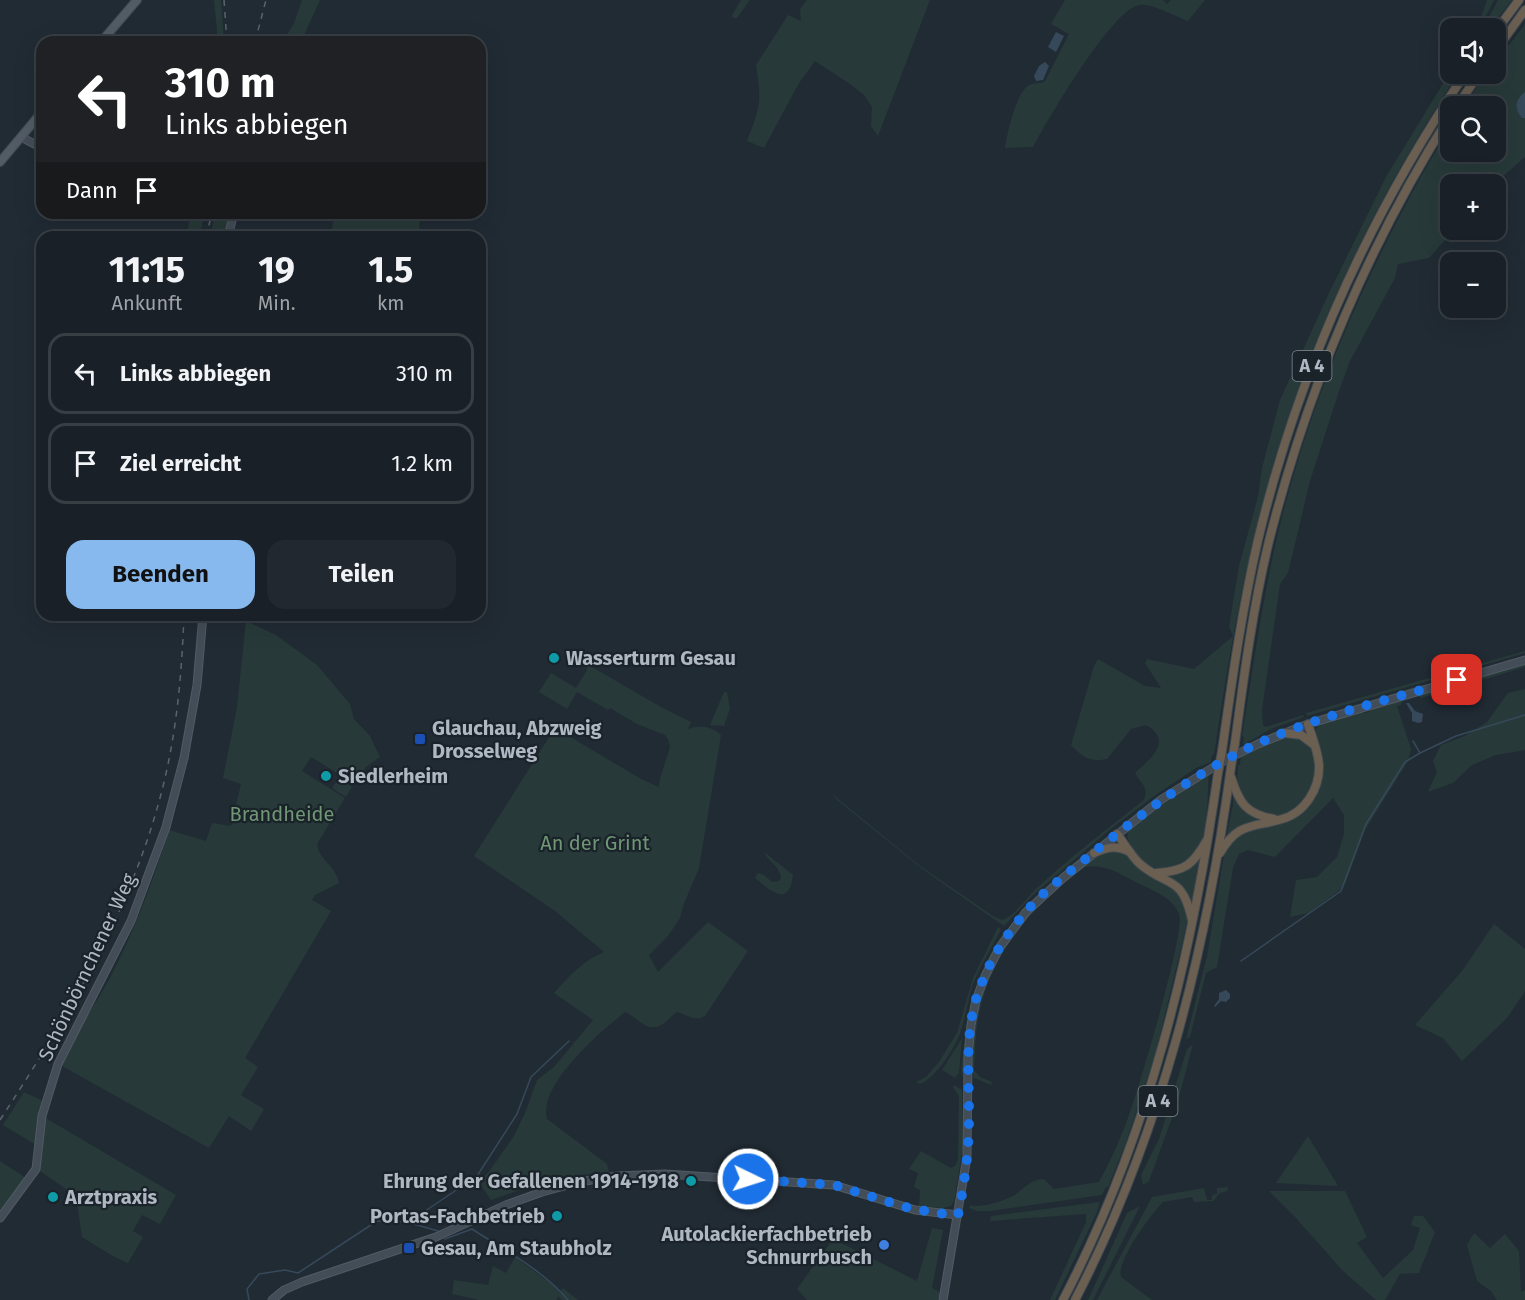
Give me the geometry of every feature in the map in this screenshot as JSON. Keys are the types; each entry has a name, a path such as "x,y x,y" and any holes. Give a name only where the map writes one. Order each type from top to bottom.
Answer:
{"highway":[{"path":"1506,18 1519,0"},
{"path":"1506,36 1525,10"},
{"name":"A 4","path":"1062,1300 1105,1210 1131,1147 1155,1075 1193,923 1209,837 1244,609 1258,540 1281,456 1312,365 1339,299 1372,231 1424,138 1459,84"},
{"name":"A 4","path":"1075,1300 1127,1185 1159,1099 1181,1024 1217,859 1254,616 1265,564 1300,433 1325,364 1359,284 1407,188 1440,133"},
{"path":"1217,859 1233,834 1243,828 1280,820 1298,811 1305,804 1314,789 1319,763 1308,724"},
{"path":"1284,733 1301,735 1315,746"},
{"path":"1230,771 1236,793 1244,806 1259,816 1280,820"},
{"path":"1117,834 1140,864 1175,884 1183,892 1193,923"},
{"path":"1155,873 1179,870 1188,866 1209,837"},
{"path":"1094,853 1110,847 1119,847 1130,852"}],"main road":[{"path":"106,36 137,0"},
{"path":"0,162 36,119"}],"street":[{"path":"21,137 36,145"},
{"name":"Schönbörnchener Weg","path":"0,1218 36,1169 42,1116 60,1058 131,921 166,827 184,758 197,685 202,621"},
{"path":"943,1300 967,1157 968,1056 976,1000 999,947 1026,912 1038,899 1117,834 1198,776 1258,744 1308,724 1525,660"},
{"path":"272,1300 284,1290 302,1282 436,1237 518,1200 566,1185 617,1176 665,1174 834,1185 905,1207 958,1215"}],"green space":[{"path":"214,0 221,0 224,36 217,36"},
{"path":"302,0 320,0 304,36 286,36"},
{"path":"741,0 750,0 737,18 733,18 732,15"},
{"path":"807,0 930,0 878,136 871,126 872,107 864,95 815,61 799,83 764,148 747,141 759,104 756,65 788,15 801,21 800,9"},
{"path":"1065,0 1163,0 1167,4 1171,0 1205,0 1188,21 1145,5 1128,11 1098,44 1033,147 1005,148 1020,97 1030,85 1045,81 1069,34 1051,24"},
{"path":"1487,0 1494,0 1485,18 1481,18"},
{"path":"1498,0 1512,0 1498,18 1488,18"},
{"path":"1525,24 1525,157 1505,174 1440,174 1440,240 1445,240 1429,258 1398,264 1395,278 1350,361 1310,481 1288,573 1280,584 1262,710 1263,725 1266,727 1303,715 1304,717 1271,729 1243,745 1244,737 1242,736 1255,652 1276,541 1298,462 1332,363 1398,219 1440,144 1440,162 1506,162 1506,96 1471,96 1479,84 1506,84 1506,49"},
{"path":"1443,84 1452,84 1444,96 1440,96 1440,102 1399,170 1348,269 1304,372 1285,425 1251,547 1211,762 1196,768 1157,794 1108,831 1034,894 1004,926 921,868 832,794 920,866 1002,920 1016,911 1036,889 1089,843 1144,800 1145,788 1135,773 1157,750 1158,737 1154,731 1146,725 1131,729 1107,759 1086,758 1071,745 1094,666 1098,659 1145,686 1161,688 1145,663 1147,659 1194,669 1233,636 1229,627 1239,566 1258,497 1262,468 1280,400 1386,177"},
{"path":"190,219 203,219 201,231 187,231"},
{"path":"214,219 230,219 228,231 211,231"},
{"path":"334,219 420,219 419,231 331,231"},
{"name":"Brandheide","path":"246,621 276,635 317,665 350,704 354,719 370,736 380,757 366,767 355,784 311,757 302,771 345,798 317,844 321,855 334,871 339,883 315,895 312,900 331,911 245,1058 258,1067 241,1095 264,1109 251,1131 229,1116 209,1148 62,1066 71,1044 110,978 128,942 169,830 206,841 212,823 231,826 241,784 223,778 237,707"},
{"path":"1525,651 1525,653 1307,716 1306,713"},
{"name":"An der Grint","path":"585,663 691,722 688,729 705,727 721,735 699,868 680,918 668,936 649,955 658,972 708,922 748,951 705,1016 695,1018 677,1012 663,1024 651,1027 625,1012 601,1032 561,1075 547,1105 547,1119 607,1164 609,1172 554,1178 491,1200 478,1181 488,1173 514,1136 537,1080 554,1067 593,1020 554,993 583,964 604,952 555,911 474,856 555,728 643,780 659,787 670,747 665,735 637,724 610,708 608,710 577,692 567,709 539,692 551,673 576,688 587,670"},
{"path":"1525,663 1525,667 1479,681 1479,677"},
{"path":"1474,678 1475,682 1421,698 1417,694"},
{"path":"1423,686 1419,688 1308,719"},
{"path":"1525,689 1525,750 1496,755 1472,765 1453,783 1428,792 1437,772 1433,761 1441,745 1465,736 1487,722 1508,693"},
{"path":"724,692 727,692 730,709 724,726 710,725"},
{"path":"1413,695 1402,700 1401,705 1397,706 1411,749 1408,761 1365,830 1344,887 1308,913 1290,917 1296,880 1317,877 1337,857 1344,834 1344,815 1333,798 1275,857 1248,850 1239,854 1233,868 1217,967 1206,973 1190,1037 1186,1039 1207,956 1224,855 1230,842 1239,833 1291,820 1315,795 1316,729 1318,725 1357,712 1366,713 1379,706"},
{"path":"1290,736 1305,739 1312,747 1316,760 1316,771 1310,792 1296,808 1277,816 1246,805 1237,786 1241,754"},
{"path":"1209,772 1205,828 1197,852 1181,865 1169,870 1161,870 1148,865 1129,842 1127,836 1129,831 1181,790"},
{"path":"339,778 352,787 346,797 332,788"},
{"path":"1233,794 1266,820 1226,838 1233,805"},
{"path":"1154,799 1153,803 1068,871 1059,875"},
{"path":"1111,849 1124,852 1144,873 1168,883 1183,896 1188,919 1155,1055 1125,1145 1108,1187 1102,1195 990,1211 977,1211 969,1208 971,1205 985,1205 1007,1199 1030,1183 1044,1179 1054,1189 1099,1182 1123,1132 1169,978 1176,949 1179,914 1172,903 1161,895 1112,870 1085,867 1049,897 1018,930 994,969 985,991 978,1021 974,1070 980,1077 992,1082 991,1085 974,1078 972,1066 974,1020 980,996 1000,953 1014,933 1047,896 1087,863"},
{"path":"764,852 793,875 788,891 783,894 767,888 755,878 758,873 772,882 779,881 781,878 778,870"},
{"path":"1200,857 1192,903 1191,903 1164,874"},
{"path":"1494,924 1525,949 1525,991 1507,1018 1462,1061 1443,1038 1415,1025 1462,971"},
{"path":"998,927 1001,930 973,984 963,1024 955,1044 932,1076 919,1084 916,1082 926,1077 939,1062 957,1033 973,978"},
{"path":"1004,932 968,1023 964,1070 961,1076 968,1019 977,984 993,949"},
{"path":"962,1038 959,1073 955,1078 942,1070"},
{"path":"1193,1044 1178,1101 1149,1181 1143,1185 1141,1175 1159,1139 1187,1049"},
{"path":"954,1085 962,1090 963,1147 954,1202 951,1206 943,1208 919,1206 920,1190 914,1187 918,1173 909,1169 921,1151 951,1168 958,1160 959,1096"},
{"path":"24,1092 43,1101 36,1145 3,1125"},
{"path":"44,1117 176,1195 160,1224 142,1215 133,1231 143,1237 128,1263 82,1237 76,1196 40,1171"},
{"path":"1308,1136 1338,1186 1276,1183"},
{"path":"0,1161 26,1178 0,1214"},
{"path":"1228,1187 1227,1191 1220,1193 1213,1201 1194,1202 1192,1197 1163,1202 1143,1227 1124,1260 1121,1277 1152,1300 1097,1300 1152,1197 1204,1188 1207,1200 1212,1200 1212,1195 1217,1194 1217,1188"},
{"path":"1269,1191 1345,1191 1367,1237 1357,1243 1383,1278 1413,1250 1420,1228 1411,1225 1414,1216 1423,1216 1435,1232 1419,1273 1400,1274 1385,1300 1376,1300 1343,1271"},
{"path":"1100,1202 1055,1300 1050,1300 1086,1222 1086,1214 990,1221 991,1216"},
{"path":"1140,1206 1093,1300 1088,1300 1127,1213"},
{"path":"932,1228 943,1230 932,1288 940,1292 938,1300 807,1300 797,1289 833,1239 917,1281"},
{"path":"1474,1233 1490,1248 1505,1234 1519,1251 1521,1292 1525,1290 1525,1300 1497,1300 1491,1291 1477,1281 1467,1245"},
{"path":"515,1257 561,1291 563,1288 578,1300 562,1300 558,1296 557,1300 479,1300 452,1294 454,1280 488,1285 493,1266 506,1273"}],"water":[{"path":"1056,32 1064,36 1056,52 1048,47"},
{"path":"1045,62 1049,66 1043,80 1036,81 1034,76 1039,66"},
{"path":"1525,92 1525,118 1522,118 1517,104"},
{"path":"1406,703 1409,703 1415,711 1423,714 1422,722 1412,721 1412,713"},
{"path":"1226,990 1230,998 1226,1002 1221,1001 1215,1007 1219,993"}],"waterway":[{"path":"1241,961 1341,891 1366,824 1405,762 1456,736 1525,715"},
{"path":"1413,741 1420,753"},
{"path":"249,1300 247,1289 259,1274 285,1270 298,1273 377,1221 409,1222 477,1176 517,1114 531,1077 569,1041"},
{"path":"410,1223 438,1231"},
{"path":"445,1239 472,1229 535,1270 568,1300"}],"railway":[{"path":"224,0 227,36"},
{"path":"257,36 266,0"},
{"path":"208,231 210,219"},
{"path":"0,1120 77,995 121,908 139,863 155,817 171,750 179,692 184,621"}],"place":[{"name":"Wasserturm Gesau","path":"554,658"},
{"name":"Glauchau, Abzweig Drosselweg","path":"420,739"},
{"name":"Siedlerheim","path":"326,776"},
{"name":"Ehrung der Gefallenen 1914-1918","path":"691,1181"},
{"name":"Arztpraxis","path":"53,1197"},
{"name":"Portas-Fachbetrieb","path":"557,1216"},
{"name":"Autolackierfachbetrieb Schnurrbusch","path":"884,1245"},
{"name":"Gesau, Am Staubholz","path":"409,1248"}],"route":[{"path":"748,1179 834,1185 905,1207 958,1215 967,1157 968,1056 976,1000 999,947 1038,899 1147,811 1177,789 1227,759 1308,724 1457,680"}]}
